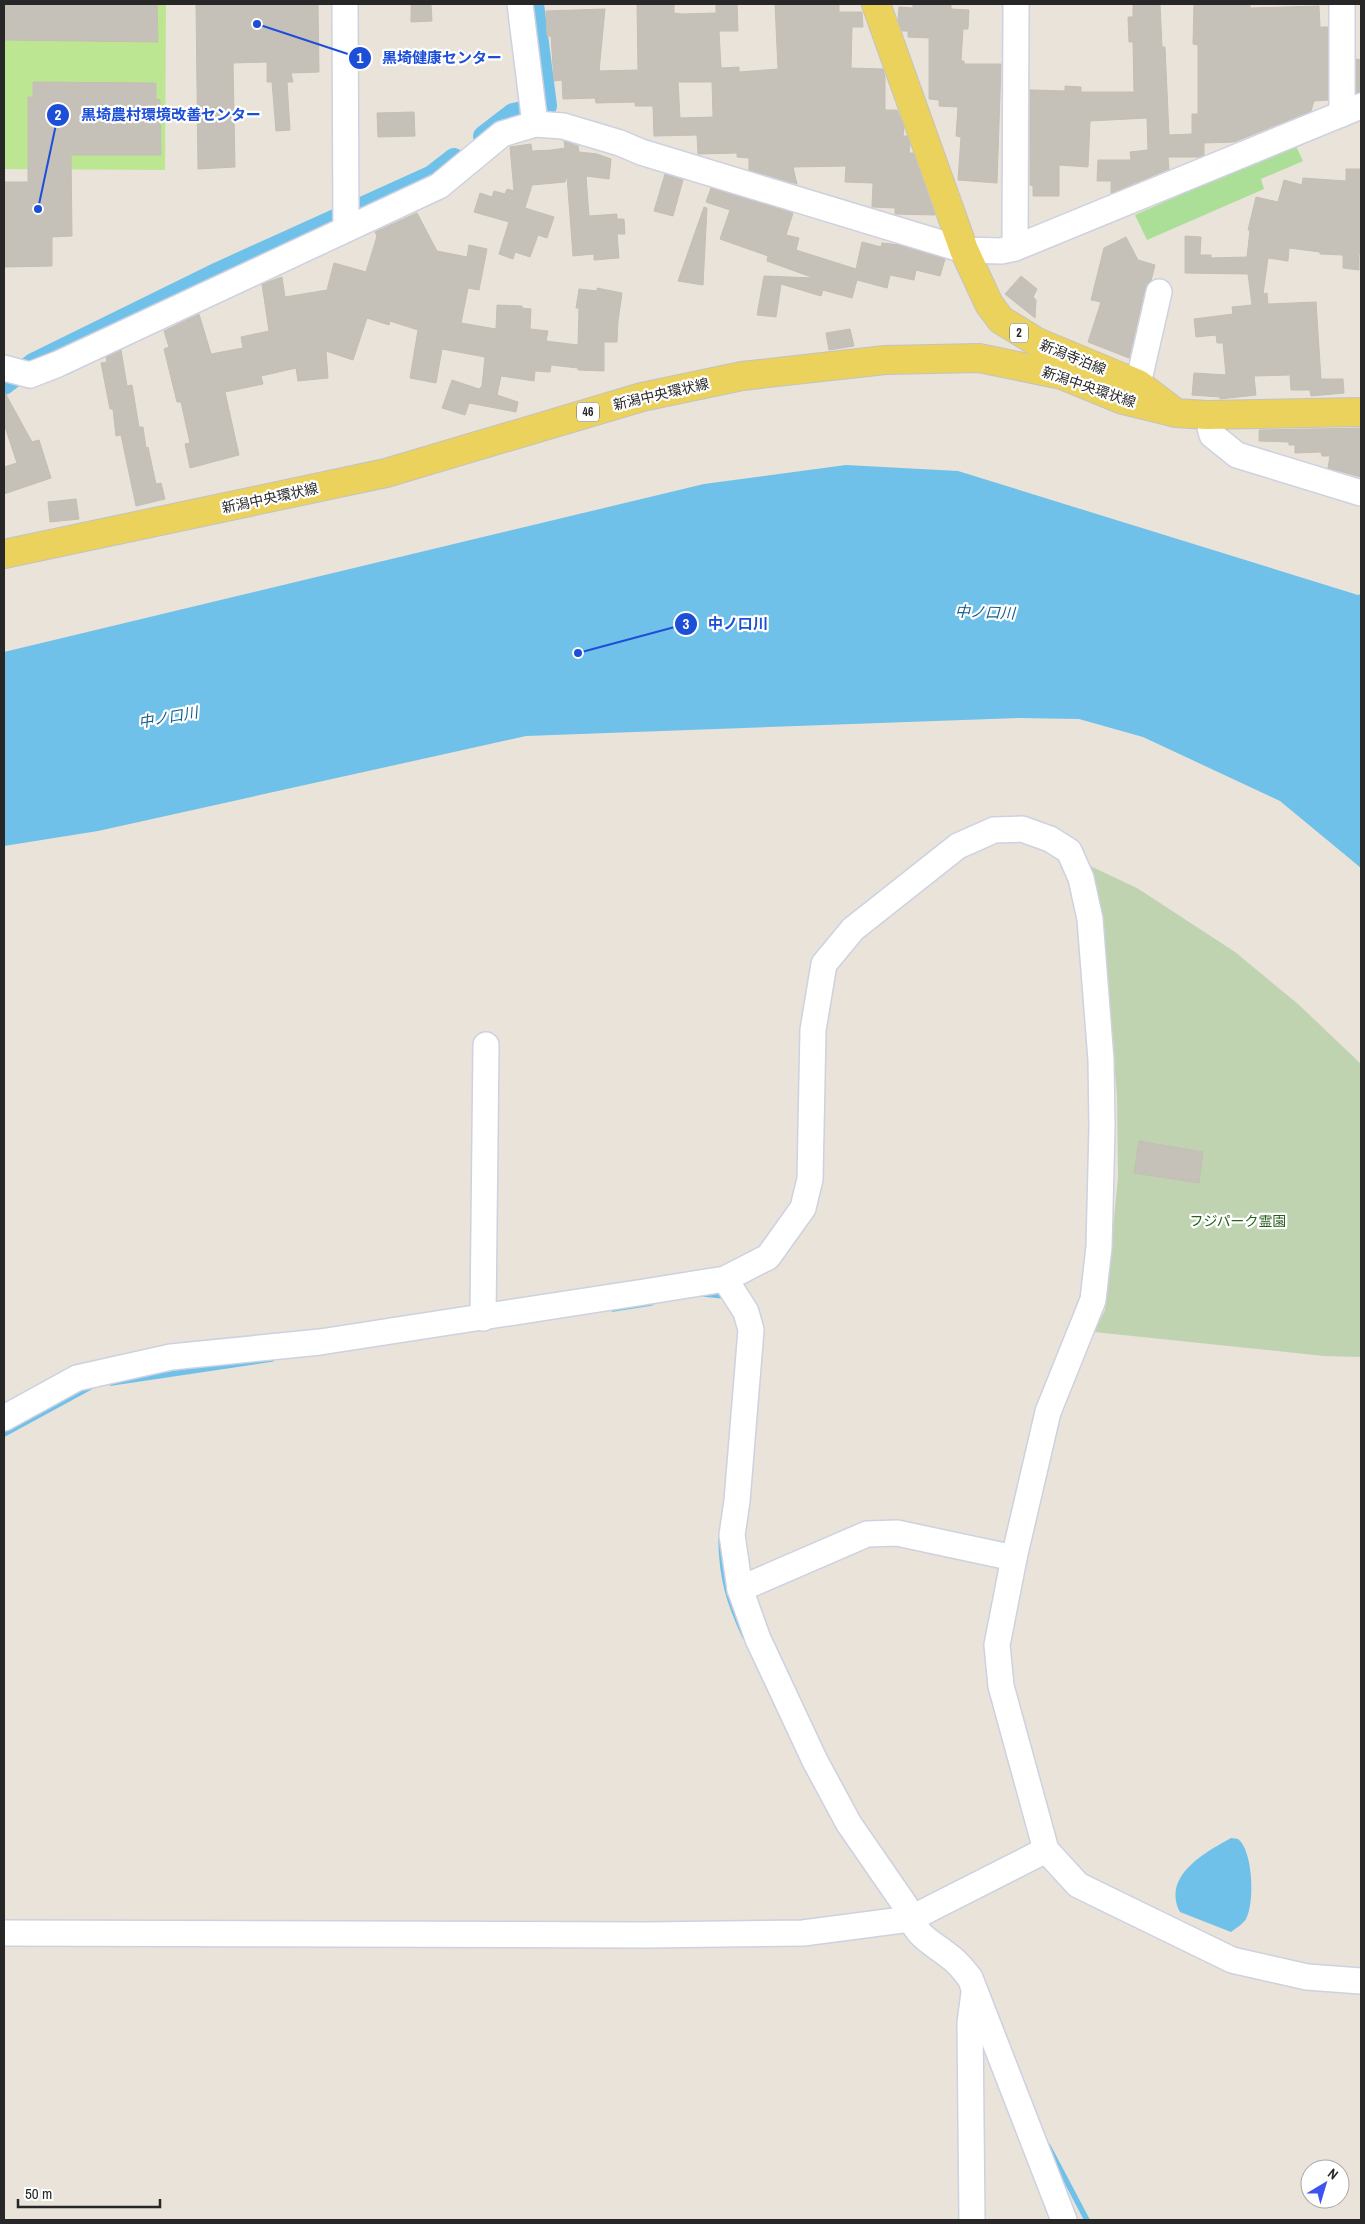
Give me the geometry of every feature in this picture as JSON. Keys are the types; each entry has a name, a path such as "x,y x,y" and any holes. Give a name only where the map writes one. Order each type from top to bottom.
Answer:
{"main road":[{"name":"新潟寺泊線","path":"876,4 964,250 989,304 1001,320 1036,342 1138,384 1176,413"},
{"name":"新潟中央環状線","path":"4,554 386,473 642,397 742,376 885,360 979,358 1062,375 1122,400 1176,413"},
{"path":"1176,413 1207,415 1361,412"}],"street":[{"path":"344,4 346,229"},
{"path":"520,4 535,124"},
{"path":"1014,248 1016,4"},
{"path":"4,368 30,374 58,364 440,186 502,134 535,124 563,126 620,143 641,152 964,250 1001,251 1014,248 1352,110 1342,4"},
{"path":"1138,384 1159,292"},
{"path":"1207,415 1212,435 1236,455 1361,493"},
{"path":"4,1418 77,1378 171,1357 320,1342 725,1279 768,1257 803,1208 810,1179 813,1030 824,964 853,929 958,846 994,830 1022,829 1050,839 1069,851 1081,878 1090,919 1096,986 1102,1127 1099,1247 1093,1300 1048,1412 1014,1558 997,1645 1001,1686 1046,1850 1078,1885 1232,1960 1307,1977 1361,1981"},
{"path":"483,1318 486,1045"},
{"path":"725,1279 746,1312 752,1330 737,1501 732,1535 740,1589 758,1639 815,1761 848,1824 905,1905 910,1919 925,1940 955,1960 970,1978 974,1993 990,2026 1064,2220"},
{"path":"740,1589 867,1534 897,1533 1014,1558"},
{"path":"4,1933 587,1935 803,1933 910,1919 1046,1850"},
{"path":"972,2220 970,2023 974,1993"}],"green space":[{"path":"4,4 166,4 165,170 4,169"},
{"path":"1295,144 1303,161 1261,179 1264,189 1147,240 1135,215"},
{"name":"フジパーク霊園","path":"1088,865 1137,888 1235,952 1298,1004 1361,1064 1361,1357 1324,1356 1094,1332 1105,1310 1118,1177 1117,1095 1102,937"}],"water":[{"path":"846,465 958,471 1358,595 1361,594 1361,868 1280,801 1143,737 1079,719 1018,718 526,736 98,831 4,846 4,652 704,484"},
{"path":"1231,1838 1238,1839 1247,1854 1251,1877 1251,1901 1246,1919 1231,1932 1180,1912 1176,1899 1177,1887 1181,1877 1189,1867 1209,1851"}],"building":[{"path":"4,4 157,4 158,42 4,40"},
{"path":"196,4 318,4 319,72 291,73 293,82 287,82 290,130 276,131 272,82 267,82 267,62 233,63 235,167 198,169"},
{"path":"411,4 431,4 432,21 411,22"},
{"path":"637,4 674,4 674,13 682,14 716,13 716,4 737,4 738,31 719,31 721,68 739,67 739,72 778,69 775,4 839,4 839,12 862,12 863,27 852,27 851,68 883,69 885,77 885,110 897,110 904,127 903,136 907,136 910,145 909,153 913,153 935,215 895,214 895,208 872,207 873,183 845,182 846,166 793,167 797,184 749,170 749,158 737,157 737,153 698,154 697,135 654,136 653,106 635,106 635,102 596,103 595,98 563,99 562,80 554,81 551,36 547,36 546,11 605,9 599,71 638,70","holes":["678,82 712,82 713,117 680,118"]},
{"path":"913,4 951,4 951,9 969,10 968,29 963,29 961,61 964,61 964,64 1001,64 997,183 958,180 961,137 956,136 958,107 939,106 939,100 929,99 929,38 908,37 908,31 902,31 898,20 899,7 913,8"},
{"path":"1133,4 1160,4 1162,47 1165,47 1169,135 1192,134 1192,114 1198,114 1198,45 1193,44 1194,4 1250,4 1250,8 1319,6 1320,27 1328,27 1328,100 1314,101 1311,111 1234,142 1204,143 1204,155 1199,157 1168,157 1169,169 1111,193 1111,181 1097,181 1098,160 1131,160 1130,152 1148,150 1147,118 1090,121 1088,167 1059,165 1059,196 1033,196 1033,186 1030,185 1030,90 1065,91 1065,86 1081,87 1081,92 1134,92 1133,42 1129,42 1128,17 1133,17"},
{"path":"1356,59 1361,60 1361,92 1356,93"},
{"path":"33,82 156,83 156,99 160,100 161,155 71,155 72,236 52,237 52,266 4,267 4,182 28,182 28,97 33,97"},
{"path":"414,112 415,136 378,137 377,113"},
{"path":"564,141 578,146 579,152 597,154 611,159 609,179 586,176 589,216 617,214 617,219 624,219 625,234 617,234 619,258 594,260 594,254 573,256 567,176 565,182 532,185 525,208 554,217 547,238 538,235 530,257 515,252 513,259 499,254 509,222 474,212 480,193 492,197 494,191 505,194 507,189 514,191 510,147 531,144 532,151 552,150 565,148"},
{"path":"1346,169 1361,169 1361,254 1359,254 1359,270 1343,268 1343,255 1320,254 1320,252 1289,248 1288,261 1268,258 1263,294 1267,293 1268,304 1316,302 1321,379 1343,379 1344,393 1311,396 1310,390 1291,390 1290,375 1254,376 1256,395 1220,399 1220,397 1192,395 1194,373 1226,375 1223,343 1217,343 1216,335 1196,337 1194,319 1233,314 1232,307 1252,305 1248,274 1185,273 1185,236 1201,237 1200,255 1211,255 1211,258 1247,257 1250,230 1248,230 1256,197 1278,202 1284,180 1302,185 1303,178 1346,181"},
{"path":"665,174 683,180 673,216 654,211"},
{"path":"711,188 793,213 786,235 799,238 796,250 856,269 862,242 881,247 882,243 900,245 945,259 940,276 916,270 914,280 890,275 887,288 857,280 852,298 823,290 821,296 781,284 776,317 757,315 764,276 814,278 767,261 768,256 720,239 730,210 706,202"},
{"path":"704,207 707,208 703,285 678,281"},
{"path":"417,213 437,251 467,257 469,245 487,249 479,290 468,288 461,323 496,329 497,305 522,306 522,308 531,309 530,329 548,331 546,341 578,345 579,308 576,308 579,289 597,291 597,288 622,293 617,342 604,342 604,371 578,370 578,368 551,365 550,372 535,371 534,381 501,376 497,395 518,402 516,412 469,403 465,415 442,408 452,380 479,389 482,386 485,357 442,349 436,383 410,378 418,330 390,321 389,325 367,318 353,360 326,351 328,378 298,381 296,368 261,376 263,384 225,392 239,455 190,468 185,444 190,443 181,402 177,402 164,349 169,347 164,331 199,314 211,354 243,348 241,337 269,331 262,284 282,277 285,297 327,290 334,263 366,272 377,236 375,232"},
{"path":"1126,237 1138,260 1155,265 1151,281 1145,289 1129,358 1088,342 1101,302 1091,300 1104,248"},
{"path":"1021,276 1037,289 1033,297 1036,300 1035,318 1005,294"},
{"path":"850,329 854,346 829,350 826,333"},
{"path":"121,350 127,386 132,385 139,427 143,427 146,448 148,447 156,484 161,483 165,499 136,506 121,435 116,436 113,409 110,409 101,363 107,362 106,357"},
{"path":"4,391 32,442 39,440 51,478 4,494 4,467 17,463 4,424"},
{"path":"1361,428 1361,477 1328,468 1330,456 1322,456 1321,452 1295,453 1295,445 1289,445 1289,442 1259,441 1259,430"},
{"path":"76,499 79,519 50,522 48,502"},
{"path":"1139,1141 1203,1152 1199,1183 1134,1173"}],"waterway":[{"path":"483,136 513,113 547,106 534,4"},
{"path":"4,385 33,363 218,272 432,175 454,158"},
{"path":"704,1294 724,1296 726,1298"},
{"path":"613,1309 651,1303"},
{"path":"111,1383 272,1359"},
{"path":"4,1434 94,1385"},
{"path":"721,1541 727,1590 745,1637"},
{"path":"1048,2146 1087,2220"}],"place":[{"name":"黒埼健康センター","path":"257,24"},
{"name":"黒埼農村環境改善センター","path":"38,209"},
{"name":"中ノ口川","path":"578,653"}]}
